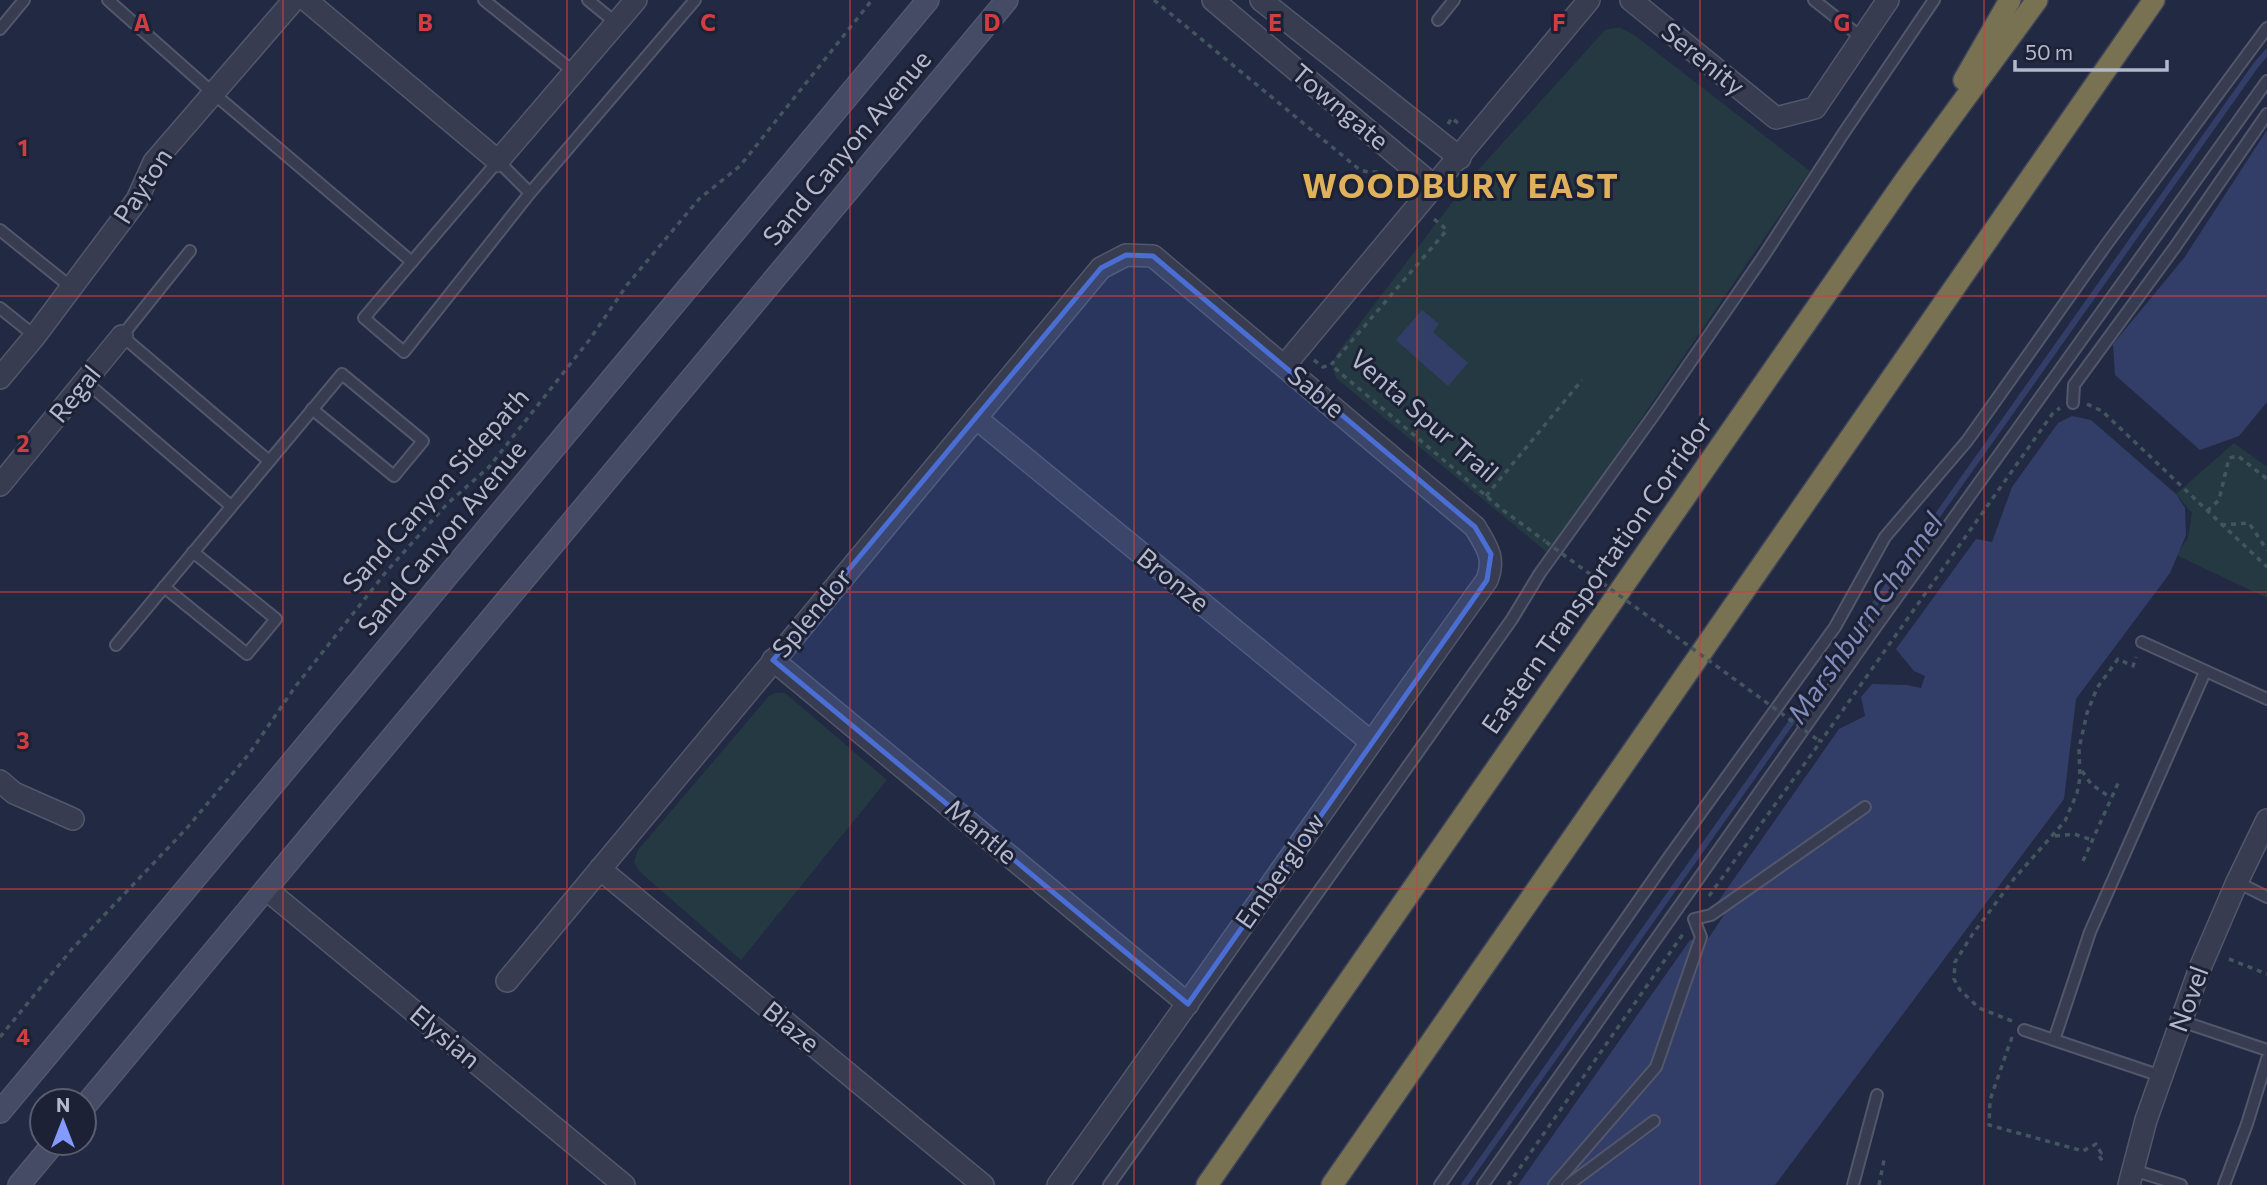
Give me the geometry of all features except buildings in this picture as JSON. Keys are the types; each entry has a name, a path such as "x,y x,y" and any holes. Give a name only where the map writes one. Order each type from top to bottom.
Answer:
{"highway":[{"path":"1906,179 2010,0"},
{"name":"Eastern Transportation Corridor","path":"1207,1185 1906,179 2037,0"},
{"path":"1332,1185 2154,0"}],"main road":[{"name":"Sand Canyon Avenue","path":"0,1112 928,0"},
{"name":"Sand Canyon Avenue","path":"98,1090 1007,0"},
{"path":"19,1185 42,1157"}],"street":[{"name":"Payton","path":"0,379 137,200 154,162 294,0"},
{"path":"306,0 498,161 636,0"},
{"name":"Towngate","path":"1213,0 1435,187"},
{"name":"Towngate","path":"1261,0 1460,158"},
{"path":"1285,365 1589,0"},
{"name":"Serenity","path":"1631,0 1776,118 1815,108 1862,38"},
{"path":"1862,38 1888,0"},
{"name":"Sable","path":"1126,255 1153,257 1285,365 1475,527 1491,554"},
{"name":"Splendor","path":"507,981 1101,268 1126,255"},
{"name":"Regal","path":"0,485 122,336"},
{"name":"Bronze","path":"976,418 1371,742"},
{"name":"Emberglow","path":"1058,1185 1487,580 1492,569 1491,554"},
{"name":"Mantle","path":"773,660 1188,1004"},
{"path":"0,781 14,793 73,819"},
{"name":"Novel","path":"2131,1177 2146,1120 2200,968 2236,882 2267,820"},
{"name":"Blaze","path":"600,869 983,1185"},
{"name":"Elysian","path":"266,889 624,1185"}],"lane":[{"path":"0,29 24,0"},
{"path":"108,0 412,262"},
{"path":"484,0 574,72"},
{"path":"588,0 616,23"},
{"path":"530,193 498,161 364,318 404,352 530,193 695,0"},
{"path":"1438,20 1454,0"},
{"path":"1814,0 1862,38"},
{"path":"1109,1185 1512,619 1540,573 1763,257 1934,0"},
{"path":"1440,1185 1670,857 1836,627 1885,537 1966,441 2106,245 2267,28"},
{"path":"1483,1185 1924,559 2267,81"},
{"path":"2073,403 2074,385 2175,247 2267,114"},
{"path":"0,230 72,288"},
{"path":"190,251 122,336 269,461"},
{"path":"0,308 35,336"},
{"path":"116,645 231,506 312,409 342,374 424,441 394,476 312,409"},
{"path":"86,382 231,506"},
{"path":"164,587 247,654 275,619 193,552"},
{"path":"2140,647 2267,699"},
{"path":"2054,1040 2090,933 2205,672"},
{"path":"1554,1185 1656,1067 1700,937 1694,919 1711,915 1865,807"},
{"path":"2236,882 2267,897"},
{"path":"2181,1021 2267,1050"},
{"path":"2020,1026 2161,1076"},
{"path":"2224,1185 2267,1059"},
{"path":"1853,1185 1877,1095"},
{"path":"1568,1185 1654,1121"},
{"path":"2131,1177 2181,1185"}],"path":[{"name":"Sand Canyon Sidepath","path":"0,1037 72,949 187,828 249,754 295,687 386,572 447,504 489,467 590,339 626,285 699,199 740,166 872,0"},
{"path":"1154,0 1360,170 1378,172 1396,188"},
{"name":"Venta Spur Trail","path":"1436,220 1447,230 1331,365 1506,512 1819,740"},
{"path":"1486,496 1582,380"},
{"path":"1508,1185 1819,740 2053,413 2062,406 2073,403 2085,403 2102,411 2267,566"},
{"path":"2207,511 2219,500 2229,457 2238,457 2267,479"},
{"path":"2221,525 2249,523 2267,550"},
{"path":"2020,1026 1979,1008 1960,990 1954,979 1955,962 1959,952 2013,880 2065,821 2077,793 2081,769 2081,738 2097,688 2118,659 2133,666 2140,647"},
{"path":"2081,769 2091,784 2111,798"},
{"path":"2083,860 2120,779"},
{"path":"2053,836 2074,834 2092,840"},
{"path":"2229,958 2267,974"},
{"path":"2012,1035 1990,1100 1989,1125 2083,1152 2096,1144 2104,1164"},
{"path":"1884,1160 1879,1184 1887,1185"}],"highlighted area":[{"path":"1126,255 1153,256 1475,527 1491,554 1487,580 1188,1004 773,660 1101,268"}],"shaded area":[{"path":"1614,28 1633,34 1810,171 1549,554 1336,378 1333,365 1338,352 1470,179 1605,30"},
{"path":"2234,443 2267,467 2267,598 2176,555 2188,538 2192,513 2176,494"},
{"path":"785,693 887,780 741,960 640,872 634,862 638,850 769,696"}],"water":[{"path":"2267,130 2267,402 2239,436 2200,450 2115,375 2113,344 2184,258"},
{"path":"1422,310 1439,324 1433,332 1468,363 1448,386 1396,340"},
{"path":"2072,416 2091,420 2176,494 2185,508 2186,535 2170,573 2076,699 2064,799 1775,1185 1518,1185 1690,940 1706,942 1724,915 1717,903 1839,729 1865,716 1861,697 1872,684 1921,688 1925,676 1914,671 1896,649 1976,539 1992,542 2012,487 2058,423"}],"waterway":[{"name":"Marshburn Channel","path":"1464,1185 2267,52"}],"district":[{"name":"WOODBURY EAST","path":"1461,186"}]}
